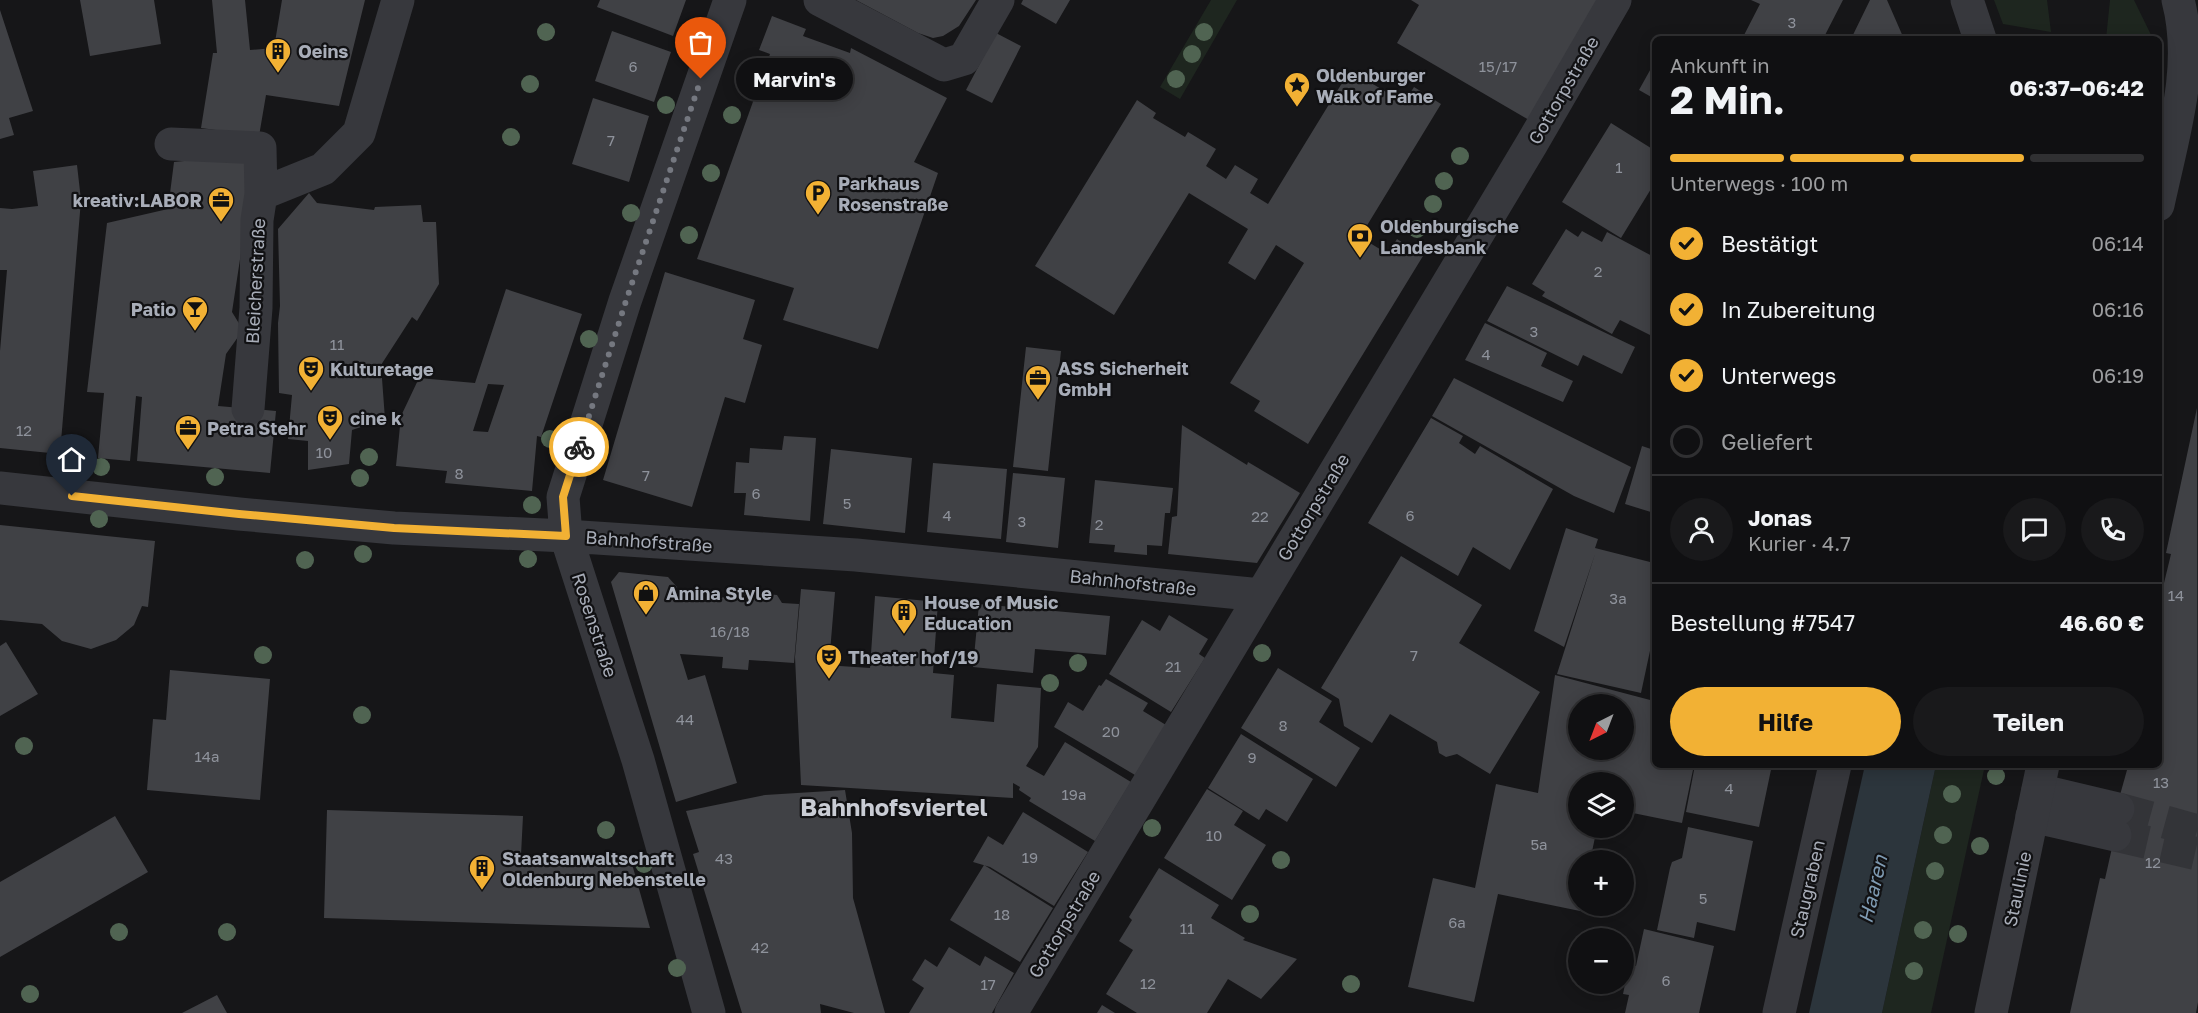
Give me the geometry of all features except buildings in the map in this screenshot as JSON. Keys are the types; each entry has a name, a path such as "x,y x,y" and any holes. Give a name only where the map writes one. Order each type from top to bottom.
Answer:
{"street":[{"name":"Bleicherstraße","path":"248,409 256,308 257,220 261,194 323,169 359,133 398,0"},
{"name":"Rosenstraße","path":"709,1013 638,760 566,536 563,497 626,301 729,0"},
{"path":"820,0 945,64 964,59 998,0"},
{"name":"Gottorpstraße","path":"1011,1013 1615,0"},
{"path":"1967,0 1979,36"},
{"path":"2162,186 2184,80 2185,5"},
{"path":"171,144 260,148 261,194"},
{"name":"Bahnhofstraße","path":"0,488 394,528 566,536 856,555 1261,595"},
{"name":"Staugraben","path":"1779,1013 1834,768"},
{"path":"2038,790 2116,822"},
{"name":"Staulinie","path":"1991,1013 2038,790"}],"shaded area":[{"path":"1211,0 1237,0 1180,99 1160,87"},
{"path":"1994,0 2047,0 2051,32 2003,24"},
{"path":"2110,0 2134,0 2152,36 2106,36"},
{"path":"1935,768 1984,768 1931,1013 1882,1013"}],"water":[{"name":"Haaren","path":"1864,768 1935,768 1882,1013 1809,1013"}],"tunnel":[{"path":"2118,809 2198,831"},
{"path":"2115,835 2198,854"}],"way so far":[{"path":"579,447 701,79"}],"place":[{"name":"Oeins","path":"278,74"},
{"name":"Marvin's","path":"701,79"},
{"name":"Oldenburger Walk of Fame","path":"1297,108"},
{"name":"Parkhaus Rosenstraße","path":"818,216"},
{"name":"kreativ:LABOR","path":"221,223"},
{"name":"Oldenburgische Landesbank","path":"1360,259"},
{"name":"Patio","path":"195,332"},
{"name":"Kulturetage","path":"311,392"},
{"name":"ASS Sicherheit GmbH","path":"1038,401"},
{"name":"cine k","path":"330,441"},
{"name":"Petra Stehr","path":"188,451"},
{"name":"Amina Style","path":"646,616"},
{"name":"House of Music Education","path":"904,635"},
{"name":"Theater hof/19","path":"829,680"},
{"name":"Staatsanwaltschaft Oldenburg Nebenstelle","path":"482,891"}],"district":[{"name":"Bahnhofsviertel","path":"894,806"}],"route":[{"path":"72,496 394,528 566,536 563,497 579,447"}]}
